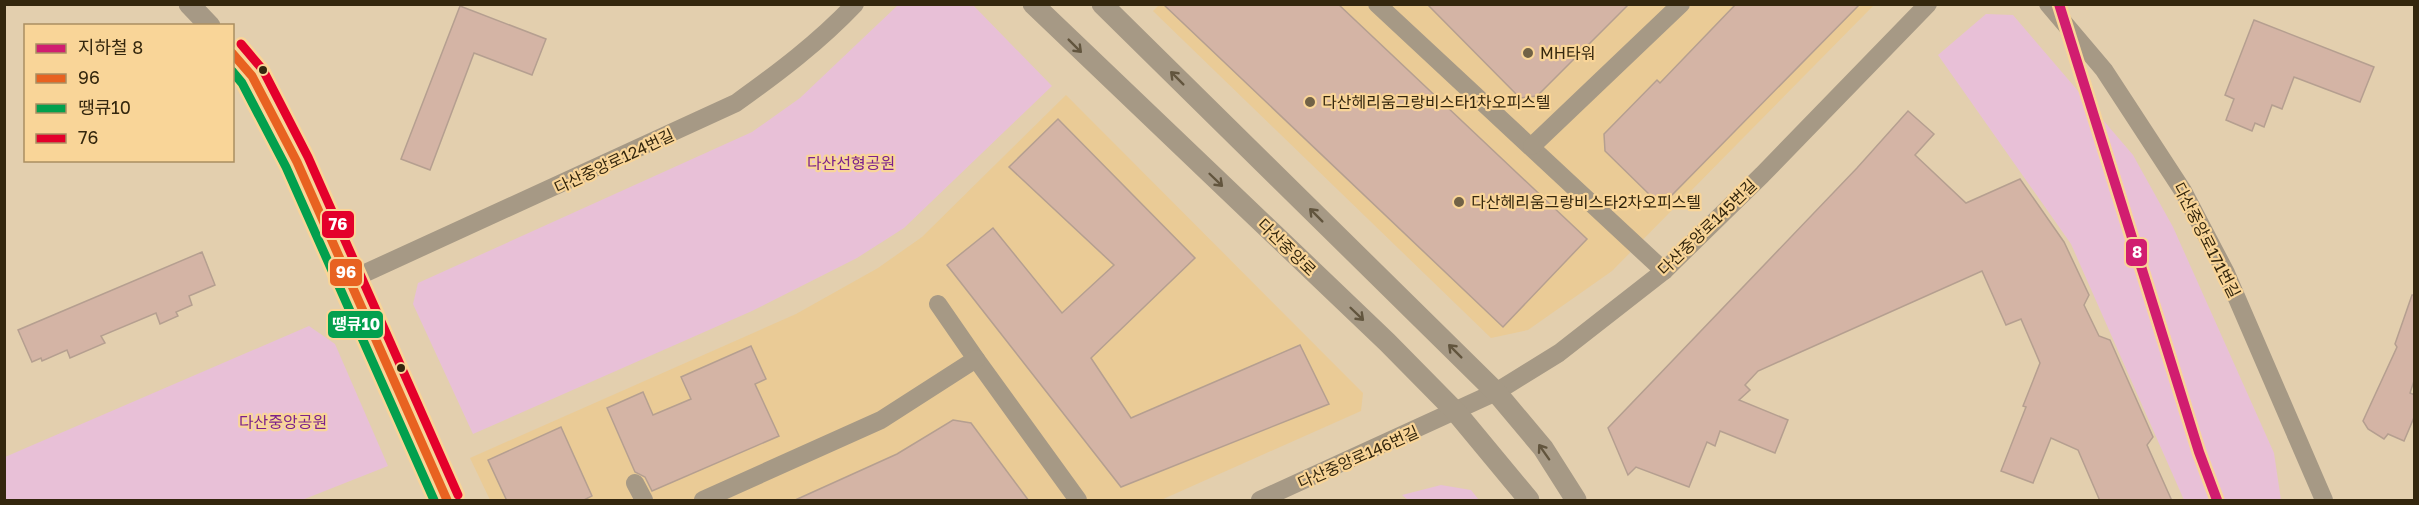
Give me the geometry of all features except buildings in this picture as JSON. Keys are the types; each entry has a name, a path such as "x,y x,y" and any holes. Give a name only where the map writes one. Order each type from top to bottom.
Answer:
{"street":[{"path":"189,4 208,24"},
{"name":"다산중앙로124번길","path":"350,280 736,103 776,75 837,23 855,4"},
{"name":"다산중앙로","path":"1033,4 1387,342 1456,412 1529,501"},
{"path":"1102,4 1496,392 1543,448 1576,501"},
{"path":"1377,4 1664,271"},
{"path":"1532,146 1681,4"},
{"name":"다산중앙로145번길","path":"1456,412 1496,392 1559,353 1664,271 1762,175 1928,4"},
{"name":"다산중앙로171번길","path":"2048,4 2104,70 2183,190 2226,273 2324,501"},
{"path":"234,54 252,76 297,162 447,501"},
{"path":"939,304 1078,501"},
{"path":"703,501 881,420 976,359"},
{"name":"다산중앙로146번길","path":"1260,501 1456,412"},
{"path":"635,483 644,501"}],"shaded area":[{"path":"1160,4 1874,5 1612,271 1528,330 1491,338 1153,11"},
{"path":"1066,95 1363,393 1361,411 1161,500 490,500 470,458 796,314 878,268 922,237"}],"green space":[{"name":"다산선형공원","path":"898,5 973,5 1052,86 904,228 857,258 752,311 473,434 413,304 418,283 752,132 800,98"},
{"path":"1986,14 2013,15 2133,155 2173,227 2274,453 2281,500 2184,500 2071,244 1938,55"},
{"name":"다산중앙공원","path":"309,326 335,344 388,466 302,500 5,500 5,457"},
{"path":"1441,485 1471,490 1479,500 1408,500 1402,495"}],"metro line":[{"name":"8","path":"2059,4 2199,452 2217,500"}],"transit line":[{"name":"76","path":"241,44 263,70 308,157 458,495"},
{"name":"96","path":"234,55 252,76 297,162 447,500"},
{"name":"땡큐10","path":"234,73 242,83 286,167 434,500"}],"place":[{"name":"MH타워","path":"1528,53"},
{"name":"다산헤리움그랑비스타1차오피스텔","path":"1310,102"},
{"name":"다산헤리움그랑비스타2차오피스텔","path":"1459,202"}]}
